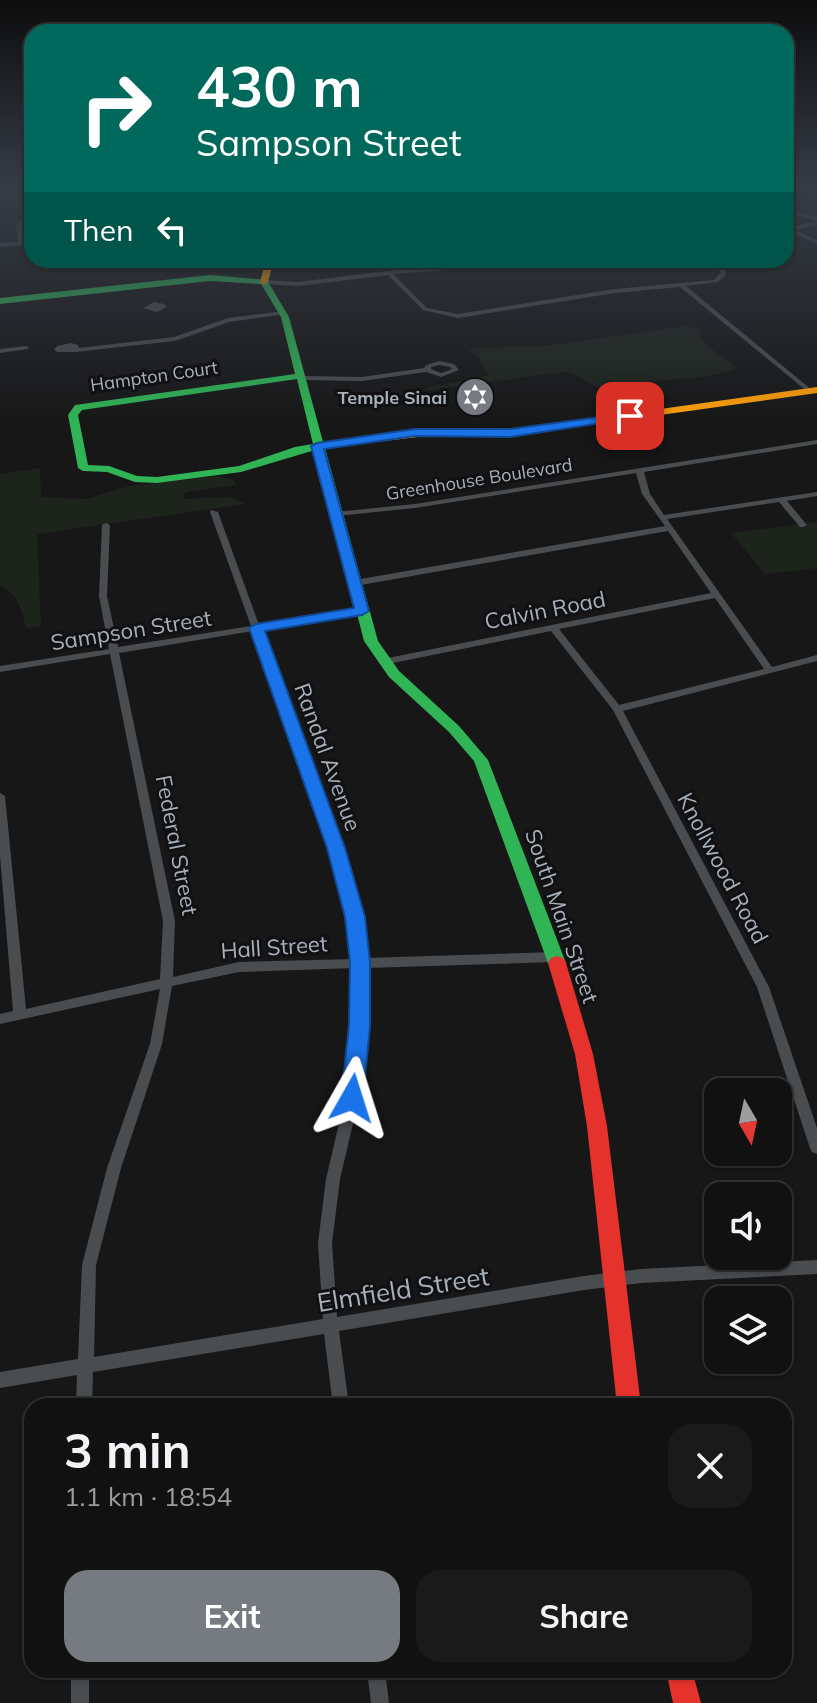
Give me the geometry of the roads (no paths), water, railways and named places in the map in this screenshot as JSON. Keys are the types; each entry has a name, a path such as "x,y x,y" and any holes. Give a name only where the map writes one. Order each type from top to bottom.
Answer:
{"street":[{"path":"264,282 268,268"},
{"path":"0,301 143,297 220,278 298,284 452,268"},
{"path":"389,273 425,309 458,316 615,291 682,286 721,278 721,268"},
{"name":"South Main Street","path":"264,282 284,313 371,641 383,662 460,732 481,760 573,1010 591,1086 628,1398"},
{"path":"682,286 814,390"},
{"path":"75,350 175,339 228,320 284,313"},
{"path":"0,351 26,348"},
{"path":"300,377 362,379 427,370"},
{"name":"Hampton Court","path":"300,377 79,407 73,415 83,468 109,469 135,479 157,480 241,469 317,446"},
{"path":"317,446 415,432 510,433 814,390"},
{"name":"Greenhouse Boulevard","path":"336,514 415,506 817,442"},
{"path":"639,469 646,494 769,669"},
{"path":"664,517 817,494"},
{"path":"781,499 803,525"},
{"name":"Randal Avenue","path":"214,512 336,848 355,917 360,962 360,1026 352,1098 327,1217 326,1274 340,1398"},
{"name":"Federal Street","path":"84,1398 89,1265 100,1212 156,1044 167,981 169,921 103,596 106,525"},
{"path":"355,583 670,528"},
{"name":"Calvin Road","path":"383,662 715,595"},
{"name":"Sampson Street","path":"0,669 362,611"},
{"name":"Knollwood Road","path":"553,627 617,709 763,987 817,1148"},
{"path":"617,709 817,658"},
{"path":"0,796 20,1015"},
{"name":"Hall Street","path":"0,1019 239,967 555,957"},
{"name":"Elmfield Street","path":"0,1380 614,1279 817,1267"},
{"path":"80,1678 80,1703"},
{"path":"377,1678 380,1703"},
{"path":"681,1678 687,1703"}],"place":[{"name":"Temple Sinai","path":"475,397"}]}
